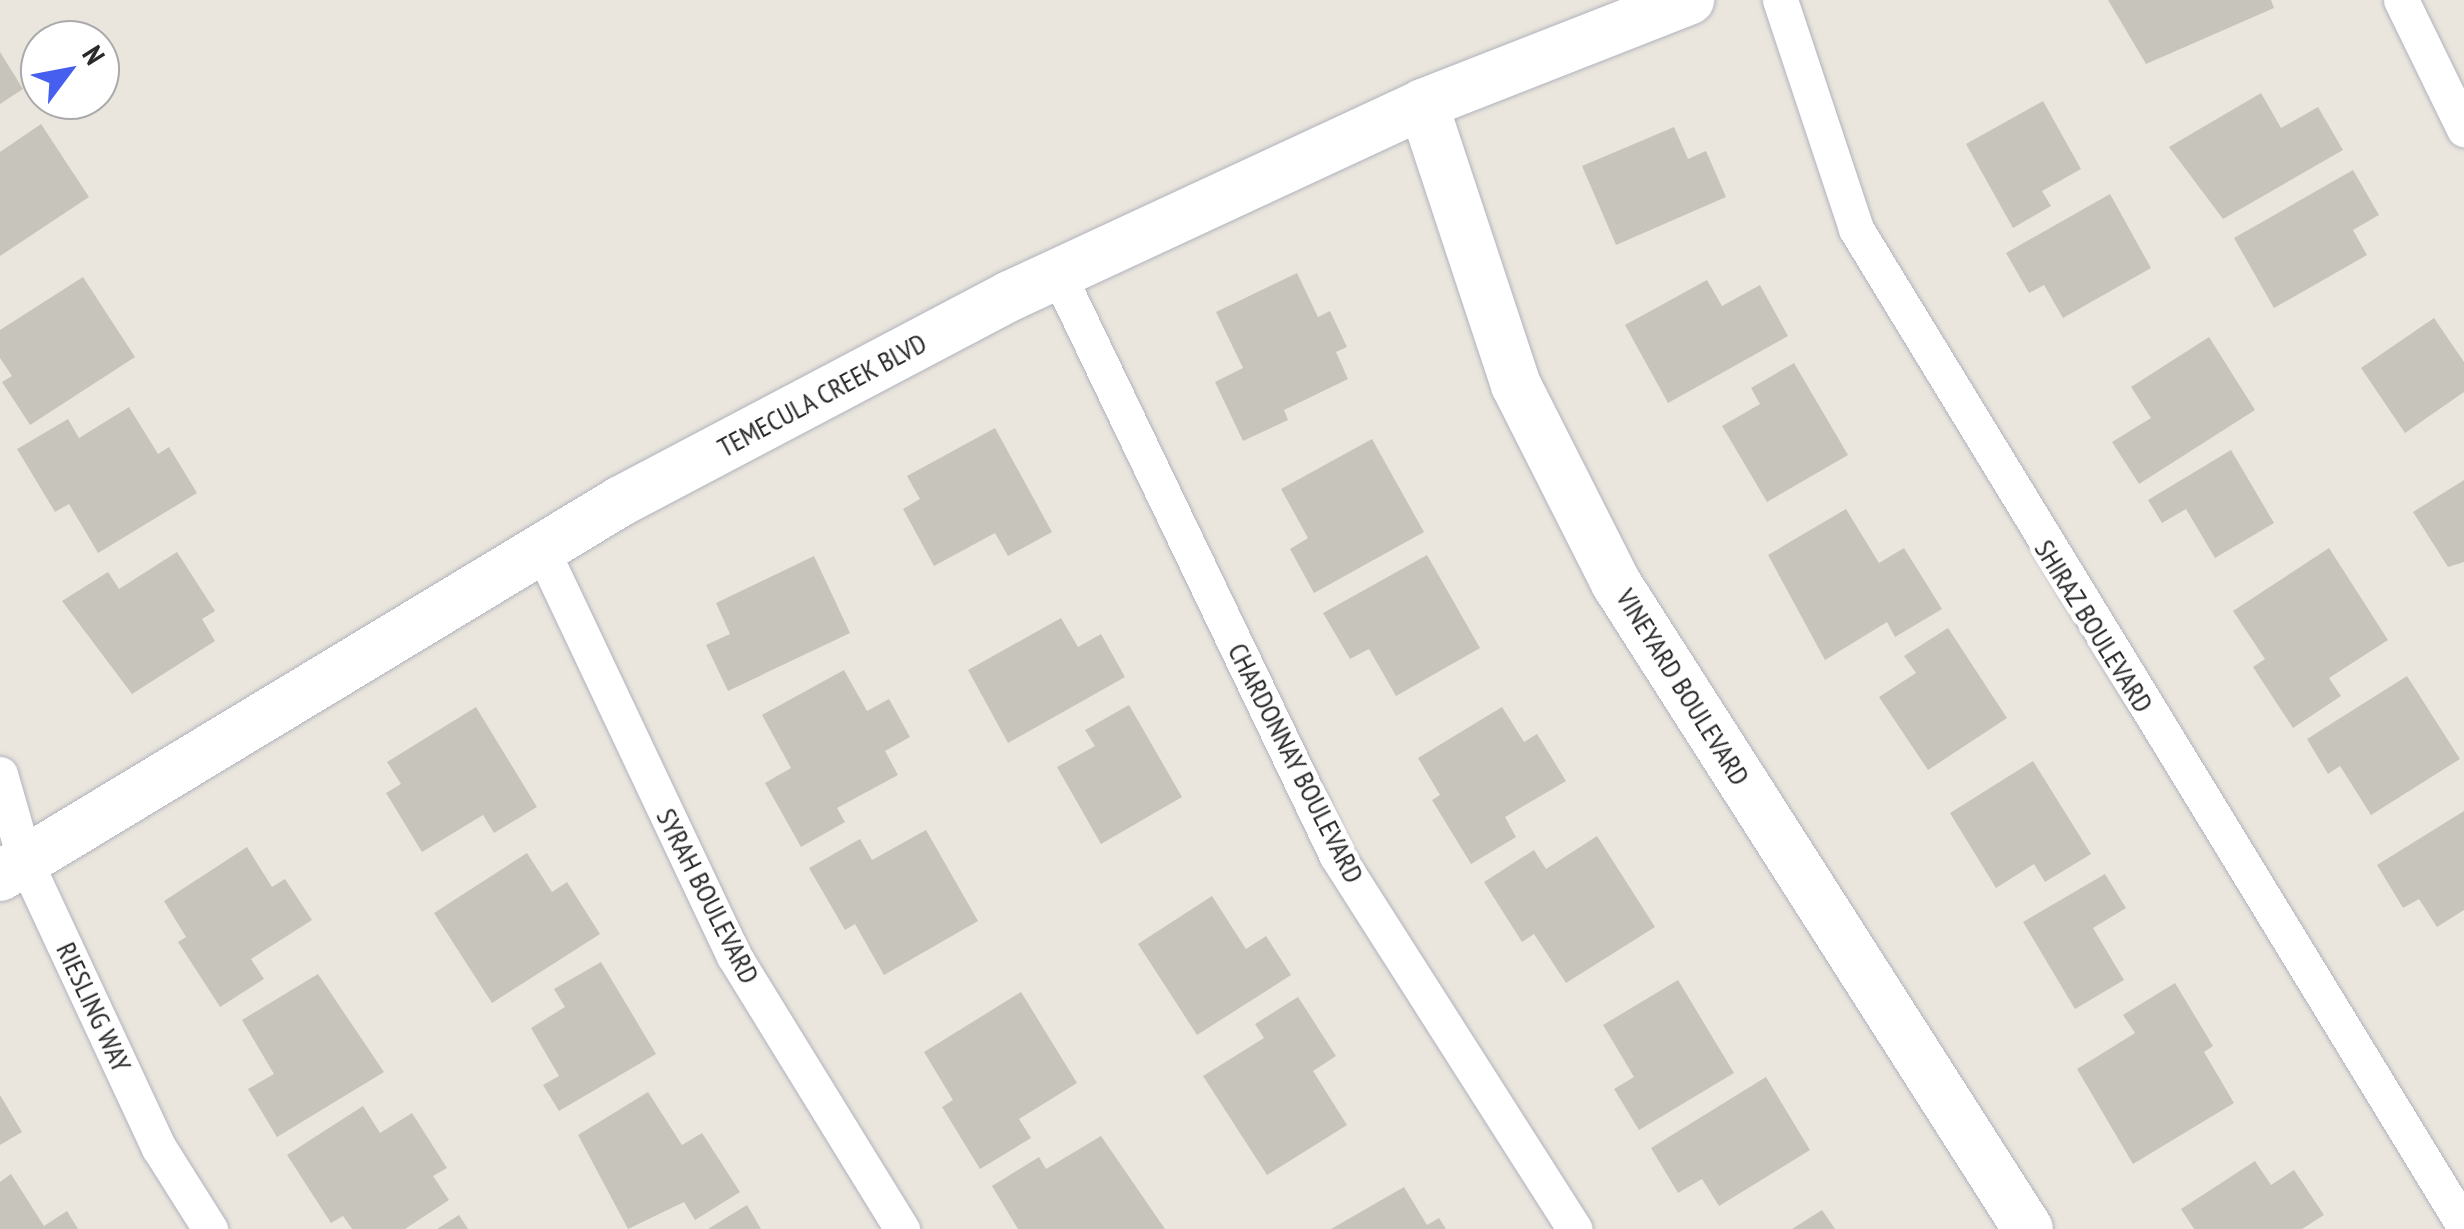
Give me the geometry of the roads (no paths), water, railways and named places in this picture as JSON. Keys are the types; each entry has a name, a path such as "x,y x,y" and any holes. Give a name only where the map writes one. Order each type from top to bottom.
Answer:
{"street":[{"name":"TEMECULA CREEK BLVD","path":"13,868 541,548 1058,274 1423,104 1688,0"},
{"name":"SHIRAZ BOULEVARD","path":"1780,0 1856,229 2464,1226"},
{"path":"2400,0 2464,130"},
{"name":"VINEYARD BOULEVARD","path":"1423,104 1516,386 1616,583 2028,1229"},
{"name":"CHARDONNAY BOULEVARD","path":"1058,274 1337,856 1575,1229"},
{"name":"SYRAH BOULEVARD","path":"541,548 734,956 902,1229"},
{"name":"RIESLING WAY","path":"0,774 13,868 159,1148 210,1229"}]}
